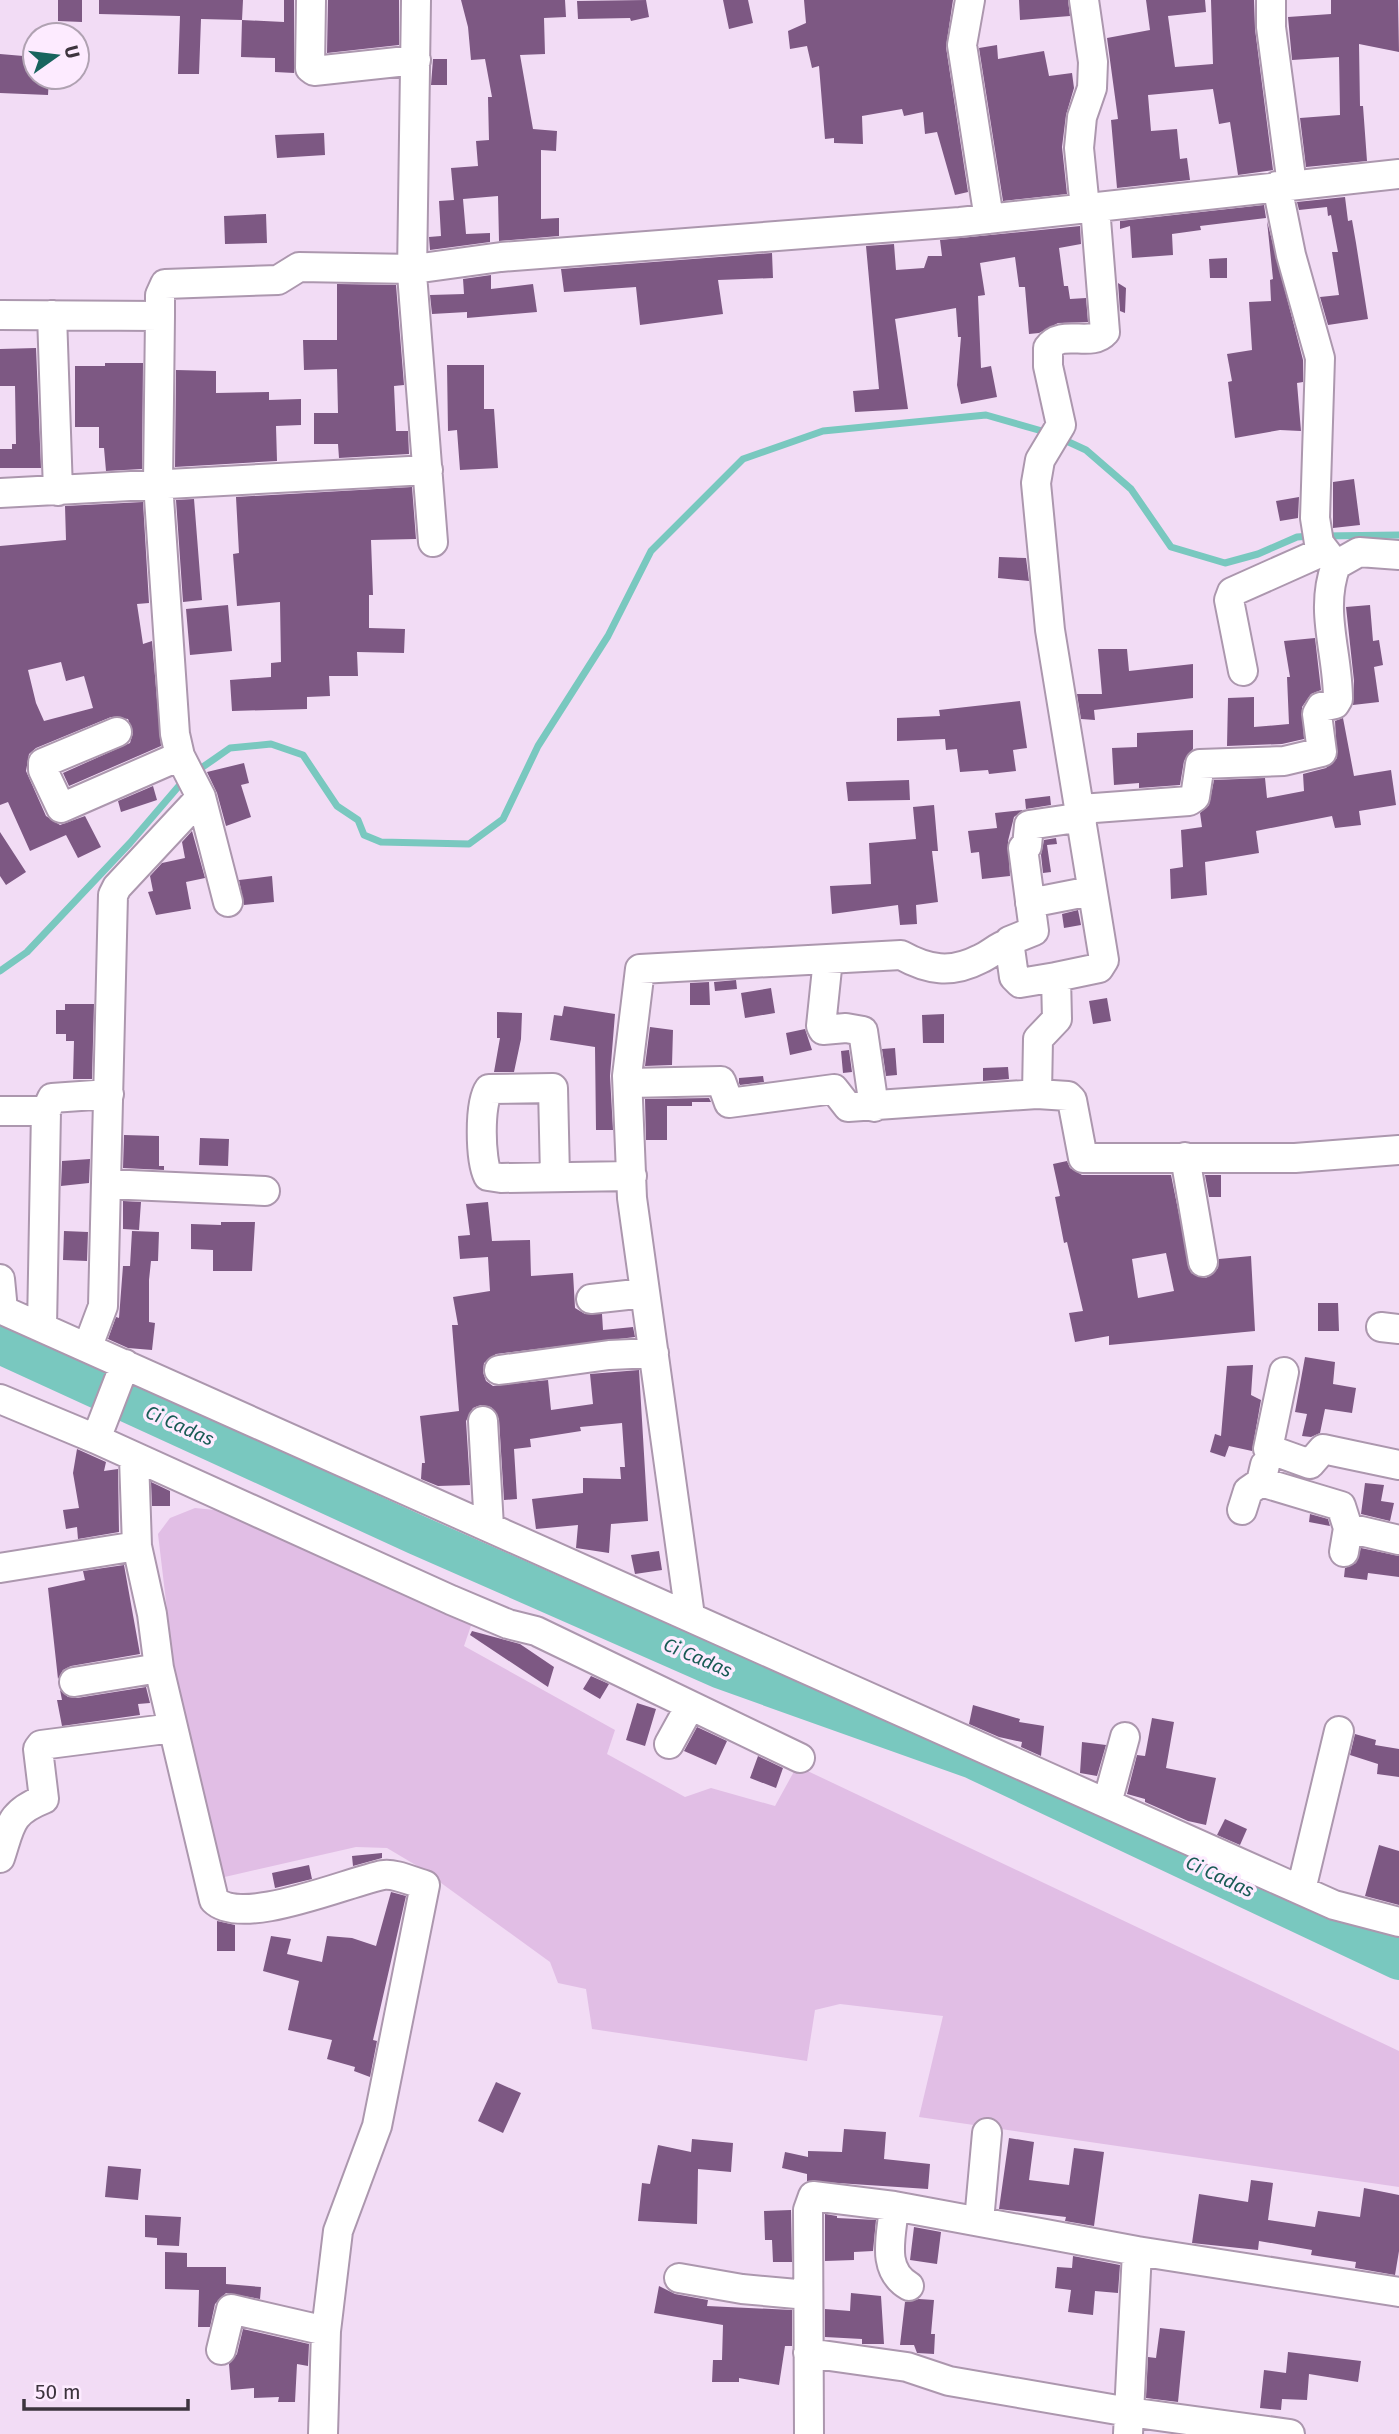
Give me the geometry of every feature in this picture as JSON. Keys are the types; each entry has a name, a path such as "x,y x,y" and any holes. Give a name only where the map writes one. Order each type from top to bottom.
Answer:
{"street":[{"path":"311,0 310,68 314,71 416,60"},
{"path":"416,0 414,269 433,542"},
{"path":"970,0 962,45 989,219"},
{"path":"1009,943 1017,982 1056,977 1098,968 1103,964 1082,813 1050,630 1036,470 1053,440 1060,418 1048,366 1048,348 1060,338 1097,337 1105,332 1090,208 1079,148 1082,117 1092,88 1093,62 1084,0"},
{"path":"690,1616 645,1293 632,1176 629,1046 636,1015 638,974 643,967 901,955 918,966 936,969 982,959 994,948 1034,932 1022,852 1028,844 1029,825 1082,813 1189,801 1195,797 1200,764 1284,761 1322,752 1317,714 1321,707 1335,704 1338,699 1328,607 1330,583 1314,502 1320,358 1291,255 1271,0"},
{"path":"229,902 199,793 181,759 172,704 158,483 161,289 169,283 278,281 299,267 414,269 501,257 989,219 1399,174"},
{"path":"0,315 160,316"},
{"path":"52,315 58,491"},
{"path":"0,493 428,470"},
{"path":"1243,671 1229,600 1233,592 1324,547 1399,555"},
{"path":"117,732 43,763 43,770 61,808 181,759"},
{"path":"88,1346 103,1306 114,890 199,793"},
{"path":"1030,903 1091,891"},
{"path":"828,959 821,1026 823,1030 846,1028 863,1031 874,1107"},
{"path":"1037,1094 1038,1039 1057,1019 1056,977"},
{"path":"629,1083 721,1081 729,1103 834,1089 845,1106 874,1107 1037,1094 1069,1096 1083,1158 1295,1158 1399,1150"},
{"path":"41,1327 46,1111 52,1098 109,1094"},
{"path":"0,1111 46,1111"},
{"path":"1185,1157 1203,1262"},
{"path":"555,1177 632,1176"},
{"path":"106,1184 265,1191"},
{"path":"0,1279 2,1309 88,1346 123,1369 489,1527 1334,1905 1399,1922"},
{"path":"591,1299 645,1293"},
{"path":"499,1370 609,1355 654,1353"},
{"path":"98,1434 123,1369"},
{"path":"1242,1510 1248,1491 1261,1482 1284,1372"},
{"path":"0,1399 98,1434 134,1458 451,1600 508,1624 536,1631 800,1758"},
{"path":"483,1421 489,1527"},
{"path":"1268,1449 1310,1464 1323,1448 1399,1465"},
{"path":"134,1458 137,1546 152,1614 159,1668 212,1892 219,1905 265,1908 386,1874 425,1885 377,2126 338,2231 326,2331 323,2434"},
{"path":"1261,1482 1338,1504 1346,1540 1399,1540"},
{"path":"0,1568 137,1546"},
{"path":"74,1682 159,1668"},
{"path":"669,1744 690,1706"},
{"path":"0,1858 4,1838 21,1809 44,1799 38,1749 41,1745 173,1728"},
{"path":"1301,1890 1339,1731"},
{"path":"1107,1804 1125,1737"},
{"path":"979,2221 986,2133"},
{"path":"809,2434 808,2295 811,2198 820,2195 1137,2251 1399,2292"},
{"path":"894,2206 890,2251 892,2270 897,2279 909,2286"},
{"path":"1129,2423 1137,2251"},
{"path":"680,2277 742,2289 808,2295"},
{"path":"220,2350 231,2309 326,2331"},
{"path":"808,2353 907,2367 949,2381 1129,2423 1290,2434"}],"shaded area":[{"path":"195,1508 225,1511 474,1617 464,1646 615,1730 607,1754 685,1797 711,1788 775,1806 797,1766 1399,2051 1399,2187 919,2117 943,2016 840,2004 815,2010 807,2061 592,2029 586,1989 558,1983 550,1962 419,1867 387,1848 356,1847 216,1879 181,1728 158,1534 170,1518"}],"building":[{"path":"58,0 82,0 82,21 58,21"},
{"path":"99,0 243,0 242,20 201,19 199,74 178,74 180,16 99,14"},
{"path":"284,0 294,0 294,73 275,72 275,58 241,57 242,20 284,22"},
{"path":"328,0 399,0 399,45 327,53"},
{"path":"461,0 565,0 566,17 544,18 545,54 520,55 533,129 557,131 556,151 541,150 541,219 559,218 559,236 499,241 498,196 463,199 466,234 490,233 490,242 430,250 429,237 441,236 439,201 454,200 451,168 478,166 476,141 489,140 488,97 492,97 485,59 471,60 468,27"},
{"path":"646,0 649,17 631,21 630,18 578,19 577,1"},
{"path":"723,0 748,0 753,23 729,29"},
{"path":"804,0 953,0 946,47 968,192 955,195 937,132 925,134 923,112 904,116 902,109 862,116 863,144 834,143 834,138 825,139 819,66 812,68 807,46 790,49 788,31 806,23"},
{"path":"1019,0 1068,0 1070,16 1020,20"},
{"path":"1146,0 1205,0 1206,12 1168,16 1175,67 1213,64 1211,0 1254,0 1255,29 1273,170 1238,175 1230,122 1219,124 1213,89 1148,95 1151,131 1177,129 1180,159 1187,158 1190,180 1117,188 1111,120 1118,119 1107,38 1150,30"},
{"path":"1331,0 1398,0 1399,52 1359,44 1360,106 1363,106 1367,161 1306,167 1300,118 1340,115 1339,57 1292,60 1288,17 1331,14"},
{"path":"997,45 998,59 1044,51 1049,76 1072,73 1074,88 1066,115 1062,147 1067,194 1003,201 979,48"},
{"path":"0,54 21,56 21,91 48,91 48,95 0,93"},
{"path":"433,59 447,59 447,85 431,85"},
{"path":"324,133 325,155 277,158 275,135"},
{"path":"1345,197 1348,221 1352,220 1368,319 1328,325 1320,297 1339,295 1332,252 1338,252 1331,215 1328,216 1327,207 1299,210 1297,202"},
{"path":"1264,205 1266,218 1200,226 1201,230 1172,234 1173,255 1132,258 1130,226 1120,229 1120,221"},
{"path":"266,214 267,243 225,244 224,216"},
{"path":"1267,221 1303,360 1303,382 1297,383 1301,431 1280,430 1235,438 1228,382 1232,381 1227,354 1252,350 1249,302 1271,301 1270,280 1273,279"},
{"path":"1080,226 1081,244 1059,248 1064,286 1068,286 1070,299 1086,298 1088,322 1058,323 1039,333 1029,334 1025,287 1019,287 1015,257 980,263 985,295 978,296 981,368 991,366 997,397 961,404 957,385 961,337 958,337 956,308 895,319 908,409 855,412 853,391 879,389 866,246 894,244 896,270 924,268 928,256 942,256 940,240"},
{"path":"772,253 773,278 718,280 723,314 640,325 636,287 564,292 561,269"},
{"path":"1227,258 1227,278 1210,278 1209,259"},
{"path":"491,275 491,289 533,284 537,312 467,318 467,312 432,314 430,295 464,294 463,279"},
{"path":"1118,283 1126,288 1125,313 1120,311"},
{"path":"337,284 396,285 404,385 394,386 396,431 408,431 409,454 339,458 338,444 314,444 314,413 338,413 337,369 304,370 303,340 337,340"},
{"path":"36,348 41,468 0,468 0,449 12,449 12,444 16,444 15,386 0,386 0,349"},
{"path":"105,363 143,363 142,469 106,471 104,448 99,448 99,427 75,427 75,366 105,366"},
{"path":"447,365 484,365 484,409 494,409 498,468 460,470 457,430 448,431"},
{"path":"176,370 216,371 216,393 269,392 269,400 301,399 301,425 276,426 277,461 175,467"},
{"path":"1354,479 1360,525 1333,528 1333,482"},
{"path":"412,487 416,539 371,540 373,595 369,595 369,628 405,629 404,653 357,652 358,676 329,676 330,696 307,697 307,709 232,711 230,680 271,677 271,663 281,662 280,602 237,606 233,554 239,553 236,497"},
{"path":"1299,497 1298,518 1280,521 1276,501"},
{"path":"194,499 202,600 183,602 176,500"},
{"path":"143,502 149,603 137,604 143,644 152,641 161,746 69,786 63,773 130,743 133,733 128,719 111,717 36,748 29,754 26,771 46,816 60,825 85,816 101,847 78,858 66,835 30,851 8,802 0,805 0,546 66,540 65,506","holes":["61,662 66,681 84,676 93,708 44,721 36,703 28,670"]},
{"path":"999,557 1026,558 1029,581 998,578"},
{"path":"228,605 232,651 190,655 186,609"},
{"path":"1370,605 1373,641 1379,640 1383,665 1374,667 1379,702 1353,705 1354,681 1346,607"},
{"path":"1315,638 1321,690 1311,694 1302,707 1304,739 1282,744 1227,746 1228,698 1254,697 1254,727 1289,724 1287,677 1290,677 1284,641"},
{"path":"1098,649 1127,649 1129,671 1193,664 1193,698 1094,710 1095,720 1081,719 1077,694 1102,694"},
{"path":"1020,701 1027,748 1013,750 1016,771 989,774 988,770 960,772 957,749 946,750 945,739 897,741 897,718 940,716 939,710"},
{"path":"1343,718 1354,776 1391,770 1396,805 1359,811 1361,825 1335,828 1332,816 1256,831 1259,853 1205,862 1207,895 1171,899 1170,869 1183,867 1181,830 1202,827 1200,813 1209,805 1214,780 1265,778 1267,798 1304,791 1303,774 1326,768 1337,758 1335,721"},
{"path":"1193,730 1193,749 1184,761 1180,785 1139,788 1139,783 1114,785 1112,748 1137,747 1137,733"},
{"path":"244,763 249,783 241,785 251,817 226,826 217,793 207,772"},
{"path":"909,780 910,800 848,801 846,782"},
{"path":"153,786 157,800 121,812 118,801"},
{"path":"1050,796 1051,805 1026,809 1025,799"},
{"path":"934,805 938,851 932,851 938,902 916,905 917,924 900,925 898,905 832,914 830,886 871,884 869,843 916,839 913,807"},
{"path":"1023,810 1014,817 1008,841 1010,876 982,879 979,852 971,853 968,831 997,828 995,813"},
{"path":"192,831 205,878 186,882 191,909 156,915 148,892 153,891 150,876 162,863 185,858 182,842"},
{"path":"0,832 26,872 6,885 0,876"},
{"path":"1056,838 1057,844 1047,845 1051,872 1043,873 1041,855 1044,840"},
{"path":"272,876 274,902 244,905 239,880"},
{"path":"1078,910 1081,925 1064,928 1062,914"},
{"path":"736,980 737,989 715,991 714,982"},
{"path":"709,982 710,1005 690,1005 690,983"},
{"path":"771,988 775,1013 745,1018 741,993"},
{"path":"1107,998 1111,1021 1093,1024 1089,1001"},
{"path":"65,1004 94,1004 92,1079 73,1079 74,1041 66,1041 66,1034 56,1034 56,1010 65,1010"},
{"path":"564,1006 615,1014 610,1076 613,1130 596,1130 595,1047 550,1040 554,1015 562,1016"},
{"path":"497,1012 522,1013 521,1039 514,1072 494,1072 500,1038 497,1038"},
{"path":"944,1014 944,1043 923,1043 922,1015"},
{"path":"650,1027 673,1030 672,1065 645,1066"},
{"path":"805,1029 812,1050 790,1055 786,1033"},
{"path":"895,1048 897,1075 886,1076 882,1049"},
{"path":"849,1050 852,1072 843,1073 841,1051"},
{"path":"1008,1067 1009,1079 983,1081 983,1068"},
{"path":"763,1076 764,1082 739,1083 739,1078"},
{"path":"709,1098 711,1102 692,1102 692,1106 667,1106 667,1140 646,1140 645,1099"},
{"path":"124,1135 159,1136 159,1166 164,1166 164,1170 123,1168"},
{"path":"200,1138 229,1139 228,1166 199,1165"},
{"path":"90,1159 89,1183 61,1186 62,1161"},
{"path":"1067,1161 1070,1168 1082,1175 1171,1175 1191,1273 1206,1278 1218,1268 1219,1259 1251,1256 1255,1331 1109,1345 1109,1336 1075,1342 1069,1313 1083,1311 1067,1242 1064,1243 1055,1197 1060,1196 1053,1164","holes":["1166,1253 1174,1291 1138,1298 1132,1259"]},
{"path":"1205,1175 1221,1175 1221,1197 1209,1197"},
{"path":"123,1201 141,1202 139,1230 123,1229"},
{"path":"488,1202 492,1241 530,1240 531,1276 573,1273 575,1308 585,1314 602,1314 603,1330 633,1327 635,1337 496,1354 484,1363 483,1372 486,1381 493,1386 548,1380 551,1410 593,1404 590,1374 639,1370 648,1521 611,1524 609,1553 576,1548 578,1525 536,1529 532,1499 583,1493 583,1478 621,1479 620,1467 625,1467 622,1423 580,1427 581,1431 530,1439 531,1447 514,1449 517,1499 504,1500 499,1419 491,1407 481,1405 473,1408 466,1421 470,1485 438,1486 421,1479 422,1463 425,1463 420,1416 459,1411 452,1325 458,1325 453,1297 490,1291 488,1257 460,1259 458,1236 470,1235 466,1204"},
{"path":"221,1222 255,1222 252,1271 213,1271 213,1250 191,1249 191,1224 221,1225"},
{"path":"64,1231 88,1232 87,1261 63,1260"},
{"path":"132,1231 159,1232 158,1261 151,1261 149,1280 149,1322 155,1323 152,1350 128,1348 108,1339 116,1317 119,1318 123,1266 130,1266"},
{"path":"1318,1303 1338,1303 1339,1331 1318,1331"},
{"path":"1305,1357 1335,1362 1333,1384 1356,1388 1352,1413 1325,1409 1320,1433 1311,1437 1302,1436 1307,1414 1295,1412"},
{"path":"1253,1365 1251,1395 1261,1400 1252,1451 1229,1446 1225,1457 1210,1452 1215,1434 1221,1436 1227,1366"},
{"path":"77,1449 106,1462 104,1471 118,1469 119,1532 78,1539 77,1527 66,1529 63,1510 79,1508 73,1473"},
{"path":"151,1482 170,1491 170,1506 152,1506"},
{"path":"1365,1483 1384,1485 1381,1501 1394,1503 1390,1521 1361,1514"},
{"path":"1310,1514 1328,1519 1330,1526 1309,1522"},
{"path":"1361,1548 1399,1556 1399,1577 1368,1573 1367,1580 1344,1577 1345,1568 1356,1563"},
{"path":"659,1551 662,1570 635,1574 631,1555"},
{"path":"124,1565 140,1654 71,1666 63,1670 58,1679 48,1588 85,1580 83,1571"},
{"path":"472,1631 520,1644 554,1667 548,1687 470,1635"},
{"path":"591,1676 609,1684 600,1699 583,1689"},
{"path":"146,1687 150,1703 138,1704 140,1715 62,1726 57,1700 62,1700 60,1690 68,1697 77,1698"},
{"path":"637,1703 656,1709 645,1746 626,1740"},
{"path":"973,1705 1020,1719 1019,1722 1044,1726 1041,1756 1021,1747 1022,1742 999,1737 969,1724"},
{"path":"1152,1718 1174,1722 1166,1768 1216,1778 1206,1825 1188,1821 1145,1802 1145,1799 1127,1794 1137,1755 1145,1756"},
{"path":"697,1727 727,1741 716,1765 684,1751"},
{"path":"1355,1734 1376,1740 1375,1745 1399,1749 1399,1777 1377,1774 1378,1764 1350,1755"},
{"path":"1082,1742 1106,1745 1097,1776 1080,1773"},
{"path":"758,1756 783,1768 776,1788 750,1778"},
{"path":"1225,1819 1247,1829 1240,1845 1217,1835"},
{"path":"1379,1845 1399,1851 1399,1905 1365,1896"},
{"path":"382,1853 382,1858 353,1866 352,1856"},
{"path":"309,1865 312,1879 275,1888 272,1873"},
{"path":"391,1892 406,1896 373,2040 377,2041 370,2077 354,2071 355,2067 327,2059 332,2040 288,2030 299,1981 263,1971 271,1936 291,1939 287,1954 322,1962 327,1936 352,1938 376,1946"},
{"path":"217,1921 235,1925 235,1951 217,1951"},
{"path":"496,2082 521,2093 503,2133 478,2121"},
{"path":"844,2129 886,2132 884,2159 930,2164 928,2189 807,2181 807,2174 782,2168 785,2152 808,2157 808,2151 842,2152"},
{"path":"1009,2138 1034,2142 1029,2180 1069,2185 1074,2148 1104,2152 1094,2226 1065,2221 1066,2217 999,2209"},
{"path":"692,2139 733,2143 731,2172 698,2169 697,2224 638,2221 642,2183 650,2184 658,2145 691,2152"},
{"path":"108,2166 141,2169 138,2200 105,2197"},
{"path":"1251,2180 1273,2183 1268,2220 1315,2227 1318,2211 1360,2217 1364,2188 1399,2195 1399,2251 1395,2275 1355,2268 1356,2262 1311,2255 1312,2250 1259,2241 1258,2250 1192,2243 1199,2194 1248,2202"},
{"path":"791,2210 792,2262 773,2262 772,2240 765,2240 764,2211"},
{"path":"825,2214 837,2218 876,2220 873,2251 854,2252 854,2260 825,2261"},
{"path":"145,2215 181,2217 179,2246 157,2245 157,2238 145,2237"},
{"path":"914,2227 941,2232 937,2264 910,2260"},
{"path":"165,2252 187,2253 187,2267 226,2267 226,2284 261,2287 260,2299 226,2293 215,2304 210,2327 198,2327 199,2290 165,2289"},
{"path":"1073,2256 1120,2265 1118,2293 1095,2291 1093,2315 1068,2312 1071,2290 1055,2288 1057,2267 1072,2268"},
{"path":"659,2286 675,2294 708,2300 707,2306 792,2310 792,2346 785,2346 779,2385 739,2378 739,2382 712,2382 713,2360 722,2360 723,2325 654,2313"},
{"path":"851,2293 881,2296 884,2344 862,2344 862,2339 825,2337 825,2309 850,2311"},
{"path":"934,2300 931,2334 935,2334 934,2354 917,2353 914,2345 900,2345 905,2302"},
{"path":"1160,2328 1185,2331 1178,2402 1146,2398 1148,2357 1156,2358"},
{"path":"243,2329 309,2344 308,2366 297,2364 295,2402 278,2402 279,2397 254,2398 254,2388 231,2390 229,2364 237,2354"},
{"path":"1288,2352 1361,2361 1358,2382 1309,2374 1307,2400 1282,2399 1281,2410 1260,2408 1264,2370 1286,2373"}],"waterway":[{"path":"197,771 230,748 271,744 303,755 337,806 358,820 364,835 381,842 469,844 503,819 538,746 608,636 651,551 743,459 823,431 986,415 1049,433"},
{"path":"1060,438 1086,450 1131,489 1171,547 1225,563 1258,554 1297,537 1311,536"},
{"path":"1323,536 1399,535"},
{"path":"0,971 27,952 130,843 184,780"},
{"name":"Ci Cadas","path":"0,1344 417,1535 721,1669 973,1759 1399,1960"}]}
